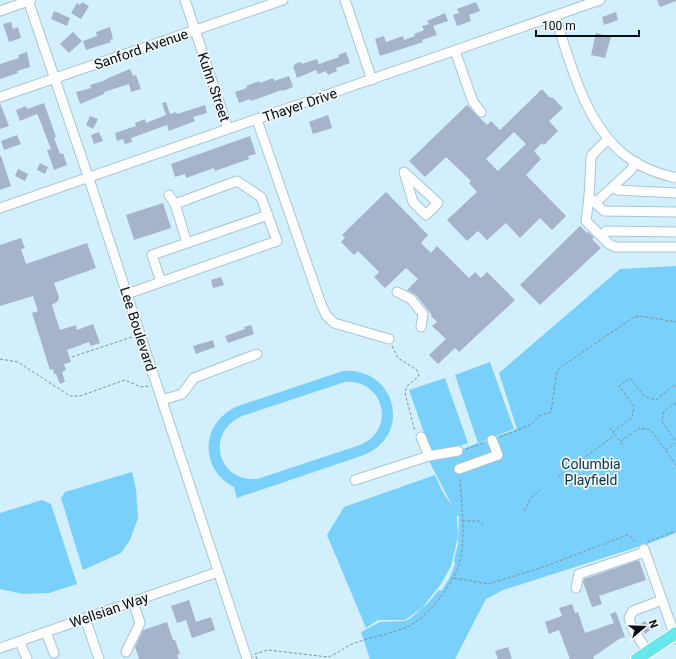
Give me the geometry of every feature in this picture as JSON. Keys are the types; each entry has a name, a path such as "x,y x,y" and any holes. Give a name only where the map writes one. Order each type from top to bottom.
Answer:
{"main road":[{"path":"637,659 675,635"}],"street":[{"path":"0,11 29,0"},
{"name":"Lee Boulevard","path":"29,0 247,659"},
{"name":"Kuhn Street","path":"185,0 228,129"},
{"name":"Sanford Avenue","path":"0,97 283,0"},
{"path":"345,0 372,80"},
{"name":"Thayer Drive","path":"0,208 600,0"},
{"path":"555,16 587,106 595,122 620,152 636,162 661,174 676,178"},
{"path":"455,51 473,102 481,112"},
{"path":"257,120 326,315 334,323 389,339"},
{"path":"608,139 590,158 592,200 586,221 609,244 615,247 676,247"},
{"path":"592,200 614,186 631,170 636,162"},
{"path":"404,172 438,203 426,215 413,202 404,172"},
{"path":"127,294 277,241 261,197 237,182 175,204"},
{"path":"614,186 617,190 676,193"},
{"path":"169,195 175,204 187,242"},
{"path":"592,200 604,211 676,212"},
{"path":"161,282 152,254 268,215"},
{"path":"602,237 606,231 676,232"},
{"path":"397,292 411,299 422,314 421,327"},
{"path":"162,400 182,394 194,378 257,354"},
{"path":"421,437 429,456"},
{"path":"459,469 498,455 492,440"},
{"path":"355,480 429,456 458,451"},
{"path":"576,588 579,574 644,548 675,635"},
{"name":"Wellsian Way","path":"0,648 218,572"},
{"path":"648,652 632,628 629,618 634,611 662,600"},
{"path":"126,652 140,623 133,601"},
{"path":"86,618 99,659"},
{"path":"46,632 54,653"},
{"path":"20,642 27,659"}],"path":[{"path":"458,451 492,440 532,424 539,416 551,412 557,372 561,367 634,318 640,316 676,322"},
{"path":"72,357 140,334"},
{"path":"389,339 398,358 417,370 419,376 407,386 405,393 415,431 421,437"},
{"path":"0,359 18,362 70,396 80,396 125,380 141,387 157,386"},
{"path":"612,432 632,418 634,406 619,386 630,378 644,398 656,400 674,385 676,387"},
{"path":"666,451 676,442 662,422 664,412 676,403"},
{"path":"610,428 624,447"},
{"path":"620,442 640,428 651,430 676,465"},
{"path":"558,477 614,435"},
{"path":"257,659 255,654 268,650 328,657 332,656 353,643 406,627 420,619 432,608 453,578 460,560 462,521 459,469"},
{"path":"524,511 530,499 542,488"},
{"path":"462,521 478,520 484,524"},
{"path":"644,548 676,531"},
{"path":"453,578 489,584 546,566 627,535 630,536 635,542"}],"green space":[{"name":"Columbia Playfield","path":"676,266 676,533 650,543 503,590 486,599 455,659 370,659 361,632 380,622 406,621 412,617 429,602 438,591 442,590 450,577 455,564 454,560 458,544 459,517 457,515 458,537 451,566 441,584 422,608 405,620 378,620 366,628 327,535 344,507 435,475 442,491 453,507 429,461 517,429 499,373 620,269"},
{"path":"490,362 514,429 478,443 455,375"},
{"path":"343,371 361,373 376,380 386,391 392,404 393,419 389,433 379,445 364,455 237,498 234,487 222,479 214,469 210,457 209,445 211,434 217,423 226,413 238,406","holes":["345,382 358,383 369,388 377,397 381,407 382,418 379,428 372,438 360,445 257,479 243,478 233,473 225,465 221,455 220,444 223,433 230,423 242,416"]},
{"path":"445,378 468,443 432,456 409,390"},
{"path":"132,472 136,489 138,518 130,540 121,553 83,570 61,498 65,492"},
{"path":"42,500 51,504 77,584 49,593 23,594 0,589 0,513"}],"building":[{"path":"657,0 676,0 676,1 660,7"},
{"path":"82,2 89,6 81,19 71,13 77,3 80,5"},
{"path":"476,2 480,11 469,15 471,21 457,26 453,15 459,13 457,9"},
{"path":"54,11 70,18 67,26 51,19"},
{"path":"616,12 618,20 604,25 602,17"},
{"path":"445,13 448,21 433,26 437,35 422,40 423,42 380,56 375,39 384,36 386,42 403,36 404,40 415,36 414,34 424,30 422,26 429,24 427,21"},
{"path":"11,22 13,29 18,27 21,38 9,42 3,24"},
{"path":"110,27 113,39 110,40 111,42 86,50 83,41 97,36 96,32"},
{"path":"73,32 82,41 69,53 60,44"},
{"path":"596,33 611,37 605,58 591,55"},
{"path":"27,52 30,67 0,79 0,64 19,58 18,55"},
{"path":"346,52 350,63 336,68 337,71 328,75 326,71 318,74 316,70 297,78 293,66 295,66 294,64 301,62 302,64 317,59 319,64 339,57 338,55"},
{"path":"130,69 133,76 136,75 141,89 131,92 129,84 104,92 104,94 80,104 76,92 91,88 90,85 106,80"},
{"path":"289,76 293,87 251,101 250,99 239,103 235,92 247,88 246,86 259,81 260,83 273,78 274,81"},
{"path":"542,89 550,98 552,97 563,108 549,121 558,131 544,145 542,143 534,151 541,159 526,175 566,216 552,230 540,218 520,238 506,223 487,240 478,231 467,241 447,220 477,192 469,183 471,181 446,157 425,177 409,161 467,105 487,125 491,121 500,130","holes":["514,132 526,144 498,171 486,159"]},
{"path":"166,102 170,114 176,112 177,114 205,105 207,113 193,117 195,121 169,131 167,125 131,138 132,142 125,144 123,139 117,141 115,133 136,126 135,123 145,119 146,123 166,115 162,103"},
{"path":"0,103 9,126 0,129"},
{"path":"44,103 56,137 54,138 60,154 63,153 67,165 54,170 47,150 51,149 37,114 20,121 16,110 26,106 27,109"},
{"path":"328,115 332,128 313,134 309,122"},
{"path":"90,116 98,119 93,129 86,125"},
{"path":"99,132 103,141 94,144 91,135"},
{"path":"17,135 21,144 4,150 1,141"},
{"path":"250,136 256,154 248,156 249,159 215,171 214,168 186,178 185,174 175,177 171,164"},
{"path":"0,156 11,186 0,190"},
{"path":"40,163 48,167 45,174 37,170"},
{"path":"18,169 28,174 25,181 15,176"},
{"path":"386,192 428,235 421,243 431,253 437,246 469,278 475,272 481,278 487,272 515,300 459,352 455,348 438,364 429,355 446,339 432,326 437,322 431,316 432,315 416,295 407,290 418,279 406,268 385,288 374,277 379,272 358,251 354,255 341,242 345,238 342,235"},
{"path":"163,203 171,228 134,240 126,215"},
{"path":"580,226 594,237 592,239 601,248 540,305 520,285"},
{"path":"21,238 25,248 21,249 26,264 87,243 96,268 54,283 59,297 58,301 52,305 60,330 76,325 77,330 93,324 100,343 91,346 89,342 67,350 71,362 64,364 66,370 62,372 65,382 60,384 56,374 54,374 53,369 50,370 32,313 38,311 33,296 0,306 0,245"},
{"path":"221,277 224,285 213,288 211,280"},
{"path":"251,325 254,334 228,343 225,336 245,329 244,327"},
{"path":"213,340 215,347 196,354 193,346"},
{"path":"639,560 646,580 599,596 602,604 592,607 583,582 584,579"},
{"path":"189,600 196,622 211,617 215,630 192,638 186,620 177,623 171,606"},
{"path":"572,604 575,613 578,612 585,633 614,623 610,614 616,612 625,637 619,639 593,657 594,659 570,659 559,630 549,634 545,622 562,616 559,608"},
{"path":"645,621 651,629 645,634 639,625"},
{"path":"167,622 173,640 175,640 180,654 177,655 179,659 139,659 135,647 143,630"},
{"path":"508,647 512,659 498,659 495,651"}]}
